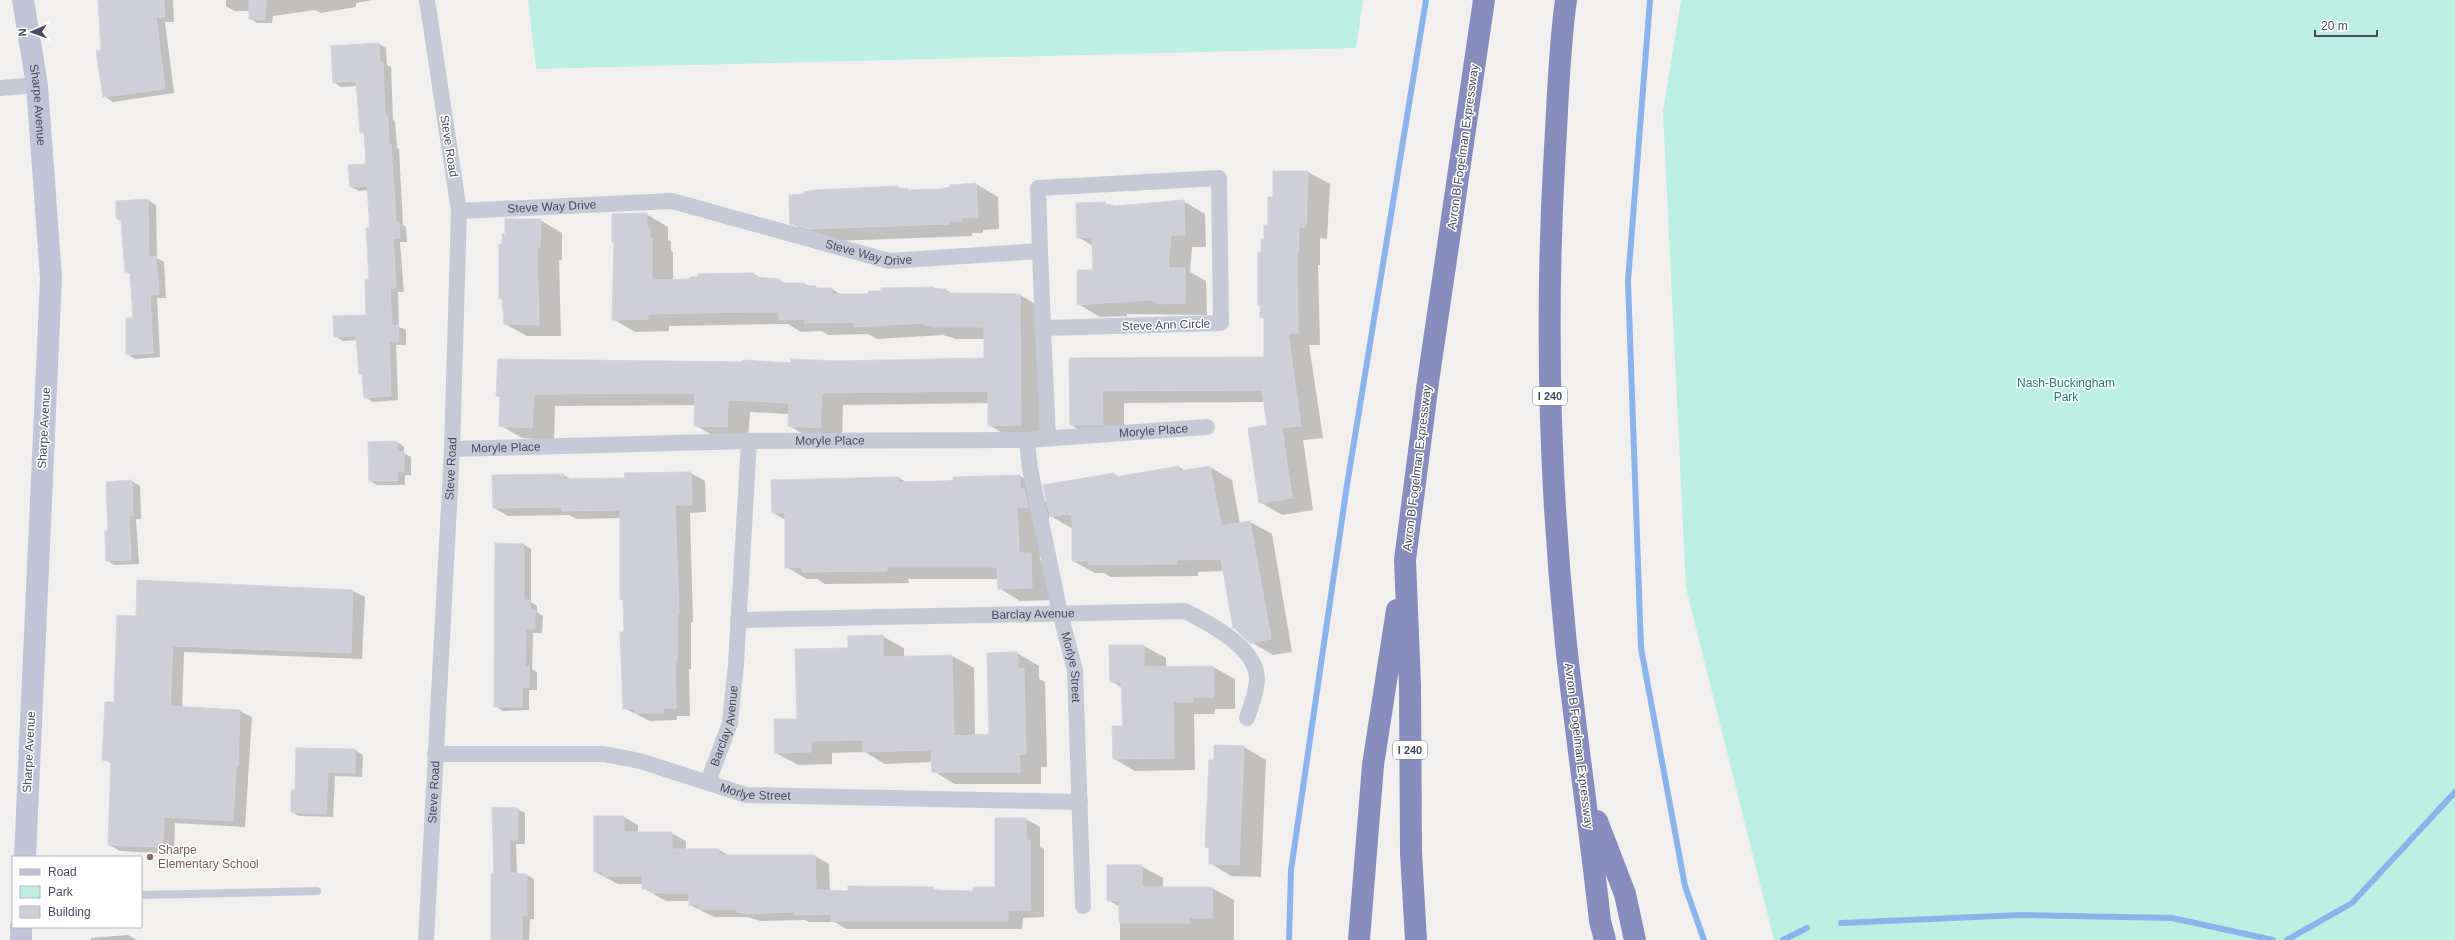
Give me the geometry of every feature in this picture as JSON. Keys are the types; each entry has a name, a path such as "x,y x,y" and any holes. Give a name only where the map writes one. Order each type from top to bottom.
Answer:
{"highway":[{"name":"Avron B Fogelman Expressway","path":"1416,940 1411,853 1410,685 1405,560 1428,382 1484,0"},
{"name":"Avron B Fogelman Expressway","path":"1566,0 1553,180 1548,350 1559,566 1568,660 1600,921 1605,940"},
{"path":"1359,940 1373,766 1405,560"},
{"path":"1585,790 1625,894 1635,940"}],"street":[{"name":"Sharpe Avenue","path":"23,0 37,85 51,278 25,856"},
{"name":"Steve Road","path":"426,940 452,450 459,211 427,0"},
{"path":"0,88 37,85"},
{"name":"Steve Ann Circle","path":"1040,251 1038,188 1219,178 1221,323 1042,328"},
{"name":"Steve Way Drive","path":"459,211 672,201 889,261 1040,251"},
{"path":"1040,251 1042,328 1048,438"},
{"name":"Moryle Place","path":"452,450 749,441 1027,440 1207,427"},
{"name":"Morlye Street","path":"1027,440 1030,469 1060,613 1075,670 1084,906"},
{"name":"Barclay Avenue","path":"708,782 730,723 749,441"},
{"name":"Barclay Avenue","path":"738,620 1186,611 1227,634 1255,665 1257,680 1247,718"},
{"name":"Morlye Street","path":"435,754 604,754 640,761 746,795 1080,802"},
{"path":"21,928 21,940"}],"lane":[{"path":"142,895 317,891"}],"green space":[{"path":"528,0 1363,0 1356,48 536,69"},
{"name":"Nash-Buckingham Park","path":"1681,0 2455,0 2455,940 1774,940 1686,588 1663,112"}],"building":[{"path":"98,0 164,0 165,17 156,17 165,89 103,97 96,51 101,50"},
{"path":"249,0 266,0 265,20 249,19"},
{"path":"379,43 380,62 383,62 385,116 388,116 389,144 391,144 396,222 399,221 400,238 393,238 396,288 390,288 392,325 398,325 399,341 389,342 391,396 364,398 362,374 359,374 356,336 334,337 333,316 366,315 365,279 369,279 366,228 370,228 367,186 350,187 348,165 366,164 364,132 360,133 356,81 333,83 331,46"},
{"path":"1273,171 1308,171 1306,227 1299,227 1297,253 1298,333 1288,333 1301,426 1282,428 1292,498 1259,503 1248,428 1267,425 1262,390 1102,391 1103,425 1070,425 1069,358 1264,357 1264,317 1260,318 1260,305 1258,305 1258,252 1261,252 1261,239 1264,239 1264,225 1268,225 1268,197 1273,197"},
{"path":"976,183 978,217 961,218 962,221 950,221 950,224 809,229 790,224 789,195 804,194 804,192 816,190 898,186 898,189 908,188 908,190 940,189 950,187 950,185"},
{"path":"148,199 149,257 156,256 159,294 150,294 153,353 126,355 126,318 133,318 130,272 125,272 121,221 116,218 116,201"},
{"path":"1184,200 1185,235 1171,235 1168,268 1185,268 1185,303 1157,304 1157,301 1146,300 1077,305 1077,270 1093,270 1092,237 1077,238 1076,203 1105,202 1105,204 1116,206"},
{"path":"647,213 647,228 650,228 650,239 652,239 652,280 690,279 690,277 698,277 698,274 754,273 754,277 780,279 780,283 805,283 805,286 832,288 832,294 868,294 869,291 881,291 881,288 934,287 934,289 947,289 946,293 1020,294 1021,425 988,426 988,391 822,393 820,428 788,426 789,403 728,400 727,427 694,426 695,393 534,394 532,428 499,426 500,396 496,396 498,359 743,362 743,360 791,363 791,359 836,361 984,358 984,327 933,327 933,325 924,325 923,323 854,327 854,322 805,323 805,319 779,320 779,312 648,314 648,319 612,320 614,242 612,243 612,214"},
{"path":"505,219 541,219 540,248 537,248 539,325 504,324 502,299 499,299 499,244 502,244 502,234 505,234"},
{"path":"397,441 397,452 404,452 404,471 397,472 397,481 369,481 368,442"},
{"path":"1179,466 1180,471 1210,466 1221,526 1250,521 1271,639 1250,643 1239,633 1238,629 1233,628 1221,559 1176,560 1177,564 1089,565 1089,561 1072,561 1072,513 1050,517 1043,485 1114,473 1115,477"},
{"path":"691,472 692,505 675,505 679,614 677,615 677,662 675,662 676,708 663,708 663,713 635,713 635,709 623,709 620,632 624,632 623,599 620,599 620,510 562,511 562,507 493,508 492,475 564,474 564,479 625,478 624,473"},
{"path":"1020,475 1020,489 1024,488 1028,507 1017,507 1019,553 1031,553 1032,588 998,589 997,567 887,567 887,571 802,572 802,567 785,568 785,513 772,513 771,480 899,477 899,482 953,481 953,477"},
{"path":"132,480 133,515 129,515 131,560 106,561 105,531 108,531 106,482"},
{"path":"495,543 524,544 524,600 530,600 530,610 535,610 535,629 526,629 525,666 529,666 529,687 522,687 522,707 494,707"},
{"path":"137,580 353,590 351,653 173,646 170,706 240,710 238,766 236,766 233,821 164,817 163,847 108,845 111,761 102,760 105,702 114,702 117,615 136,616"},
{"path":"883,635 883,657 952,655 954,736 989,734 987,653 1017,652 1018,668 1024,669 1026,754 1019,755 1020,772 932,772 931,750 863,752 862,740 811,741 811,752 775,753 774,719 797,719 795,649 848,648 848,636"},
{"path":"1109,645 1144,645 1144,667 1213,666 1214,697 1193,697 1193,702 1173,702 1174,758 1113,759 1112,726 1123,726 1121,682 1110,682"},
{"path":"1214,745 1244,746 1239,865 1209,864 1209,847 1205,847 1209,760 1214,760"},
{"path":"296,748 355,749 355,773 328,772 326,814 291,812 291,790 295,790"},
{"path":"492,807 518,808 517,840 509,840 510,873 527,874 527,915 522,915 522,940 491,940 491,873 494,873"},
{"path":"594,816 624,816 624,832 672,832 672,849 719,849 719,855 815,855 816,890 848,891 848,886 933,887 934,890 973,891 973,887 995,887 995,818 1026,818 1026,840 1030,840 1030,910 1008,910 1008,921 831,921 831,914 794,915 794,912 746,914 737,912 737,909 699,909 698,905 689,905 689,893 651,893 651,889 642,889 642,876 603,876 603,872 594,872"},
{"path":"1107,865 1142,865 1142,887 1212,887 1213,918 1189,918 1189,923 1119,923 1119,901 1107,901"}],"waterway":[{"path":"1289,940 1291,870 1347,485 1426,0"},
{"path":"1650,0 1628,281 1641,648 1685,886 1704,940"},
{"path":"2287,940 2352,903 2455,792"},
{"path":"1841,923 2020,915 2172,918 2273,940"},
{"path":"1783,940 1807,928"}],"place":[{"name":"Sharpe Elementary School","path":"150,857"}]}
